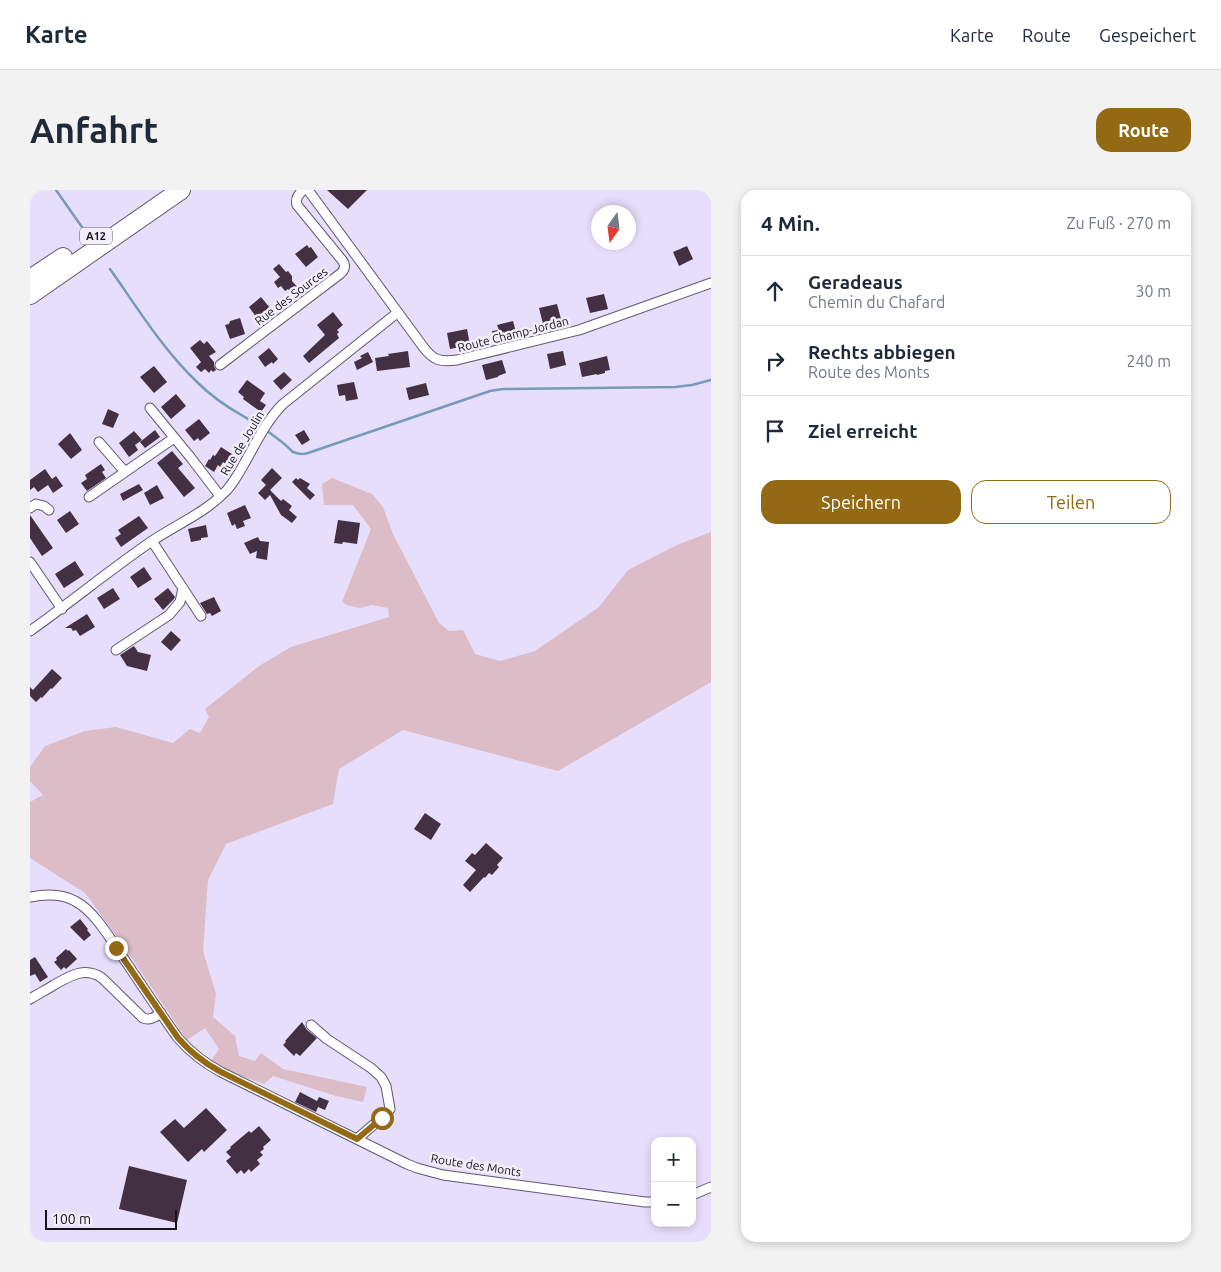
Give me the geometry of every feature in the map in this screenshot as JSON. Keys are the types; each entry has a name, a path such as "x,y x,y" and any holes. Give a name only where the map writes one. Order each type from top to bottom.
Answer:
{"highway":[{"name":"A12","path":"30,279 160,190"},
{"name":"A12","path":"30,295 181,190"},
{"path":"80,260 106,249 191,190"}],"street":[{"name":"Rue des Sources","path":"220,365 344,270 345,265 342,260 297,205 297,197 303,190"},
{"name":"Route Champ-Jordan","path":"308,190 428,353 442,361 457,360 579,330 711,283"},
{"name":"Rue de Joulin","path":"30,631 152,541 200,513 220,496 235,479 273,415 283,404 397,313"},
{"path":"150,408 220,496"},
{"path":"89,497 174,438"},
{"path":"100,442 125,472"},
{"path":"30,508 36,504 44,506 49,510"},
{"path":"152,541 201,616"},
{"path":"30,562 62,609"},
{"path":"116,650 169,615 180,602 183,588"},
{"name":"Route des Monts","path":"30,897 44,895 62,896 85,907 184,1045 204,1062 407,1164 443,1175 651,1202"},
{"path":"30,999 74,974 90,972 107,982 146,1020 161,1013"},
{"path":"311,1026 376,1072 386,1086 390,1109 357,1139"},
{"path":"696,1193 711,1187"}],"shaded area":[{"path":"332,478 372,494 383,507 393,534 439,623 449,631 463,630 475,654 500,661 535,651 599,607 628,570 677,545 711,532 711,682 558,771 403,730 339,769 333,804 226,844 208,880 203,951 216,994 213,1017 235,1036 239,1056 255,1061 261,1053 283,1069 367,1087 363,1102 336,1096 273,1076 264,1084 225,1070 211,1061 219,1049 205,1028 187,1040 125,948 85,893 30,858 30,802 43,795 30,781 30,767 45,746 85,731 116,727 173,743 190,729 200,733 209,717 205,709 259,666 291,647 389,617 388,608 372,605 360,608 342,602 371,529 353,505 324,505 322,484"}],"building":[{"path":"327,190 367,190 348,209"},
{"path":"307,245 309,248 311,247 318,257 306,267 295,254"},
{"path":"687,246 693,259 679,266 673,252"},
{"path":"279,264 286,272 288,271 292,276 292,281 300,290 293,296 288,289 285,291 281,286 278,288 274,282 280,277 273,269"},
{"path":"604,294 608,309 590,313 586,298"},
{"path":"261,297 270,308 262,315 267,321 259,328 254,321 257,318 249,307"},
{"path":"557,304 561,319 543,324 539,308"},
{"path":"333,312 343,325 337,330 339,338 309,363 303,356 325,335 317,325"},
{"path":"240,318 245,334 230,339 225,325 229,324 230,321"},
{"path":"513,321 517,336 502,339 501,337 494,338 492,331 499,330 497,325"},
{"path":"467,329 470,345 450,349 447,333"},
{"path":"200,340 204,344 207,341 216,352 209,356 214,362 216,370 213,372 211,370 209,373 205,369 201,372 196,367 201,362 190,348"},
{"path":"269,348 278,359 273,364 272,362 265,367 258,357"},
{"path":"408,351 410,367 377,371 375,358"},
{"path":"563,351 566,365 550,369 547,354"},
{"path":"368,352 373,362 357,370 354,362"},
{"path":"607,356 610,370 597,375 582,377 579,363"},
{"path":"502,360 506,373 486,380 482,365"},
{"path":"154,366 167,382 154,393 140,377"},
{"path":"284,372 292,380 281,390 273,381"},
{"path":"247,380 265,393 260,401 266,405 261,412 243,399 244,397 238,392"},
{"path":"354,382 358,399 346,401 345,395 339,396 337,385"},
{"path":"426,383 429,395 409,400 406,388"},
{"path":"176,394 186,406 171,419 161,407"},
{"path":"108,409 119,414 113,428 102,424"},
{"path":"199,419 210,433 200,441 198,438 194,441 185,430"},
{"path":"155,430 160,437 145,448 140,442"},
{"path":"304,430 310,440 302,445 295,435"},
{"path":"134,431 142,440 135,445 138,450 129,457 119,443"},
{"path":"70,433 82,450 71,459 58,444"},
{"path":"221,447 235,456 229,466 223,462 220,467 218,465 214,472 205,466"},
{"path":"172,451 183,464 178,468 195,488 184,497 157,463"},
{"path":"101,464 105,470 102,472 106,478 87,491 81,483 87,479 85,475"},
{"path":"272,468 282,478 270,490 281,501 283,499 292,506 289,510 297,517 292,523 281,515 270,495 265,500 258,493 266,485 261,480"},
{"path":"45,469 52,479 56,476 63,486 53,493 48,485 38,492 34,487 30,490 30,480"},
{"path":"296,478 298,480 300,478 310,484 307,488 315,495 310,500 292,482"},
{"path":"139,484 143,490 123,501 120,494"},
{"path":"157,485 164,498 150,505 144,493"},
{"path":"245,505 251,518 243,521 245,526 237,529 235,524 232,526 227,513"},
{"path":"70,511 79,524 66,533 57,520"},
{"path":"30,515 53,548 42,556 30,538"},
{"path":"139,516 148,528 121,547 115,538 121,534 118,530"},
{"path":"338,520 360,523 357,544 334,543"},
{"path":"206,525 208,537 191,542 188,529"},
{"path":"258,537 260,541 269,542 267,560 256,558 257,551 250,554 244,543"},
{"path":"75,561 84,575 64,588 55,574"},
{"path":"144,567 152,579 138,588 130,577"},
{"path":"113,588 120,599 104,609 97,598"},
{"path":"168,588 175,597 163,610 154,599"},
{"path":"214,597 221,611 212,616 210,613 207,614 200,603"},
{"path":"87,614 95,627 80,636 76,630 73,631 71,628 65,628"},
{"path":"171,631 181,640 171,651 161,642"},
{"path":"134,646 138,652 151,655 147,671 127,666 120,655"},
{"path":"52,669 62,678 36,702 30,696 30,687 33,690"},
{"path":"425,813 441,824 431,840 414,829"},
{"path":"486,843 503,858 497,865 499,867 492,875 489,873 470,892 463,885 476,870 465,861 472,853 475,855"},
{"path":"80,919 91,935 84,941 70,927"},
{"path":"66,949 77,959 66,969 64,967 61,970 54,962"},
{"path":"35,957 48,977 40,982 35,974 30,976 30,960"},
{"path":"302,1022 307,1030 317,1038 300,1056 296,1053 294,1056 283,1045"},
{"path":"300,1092 317,1101 319,1097 329,1101 325,1110 318,1107 316,1112 295,1102"},
{"path":"206,1108 227,1130 204,1152 202,1149 188,1162 160,1132 175,1119 184,1128"},
{"path":"259,1126 271,1140 260,1152 263,1155 257,1160 260,1164 251,1172 249,1169 244,1174 241,1170 237,1174 226,1161 231,1157 226,1152 249,1131 251,1133"},
{"path":"129,1166 187,1180 177,1223 119,1209"}],"waterway":[{"path":"56,190 84,230"},
{"path":"110,269 140,313 173,356 207,392 269,432 298,454 308,453 490,391 503,389 675,387 711,380"}],"route":[{"path":"116,948 178,1038 204,1062 357,1139 382,1118"}]}
